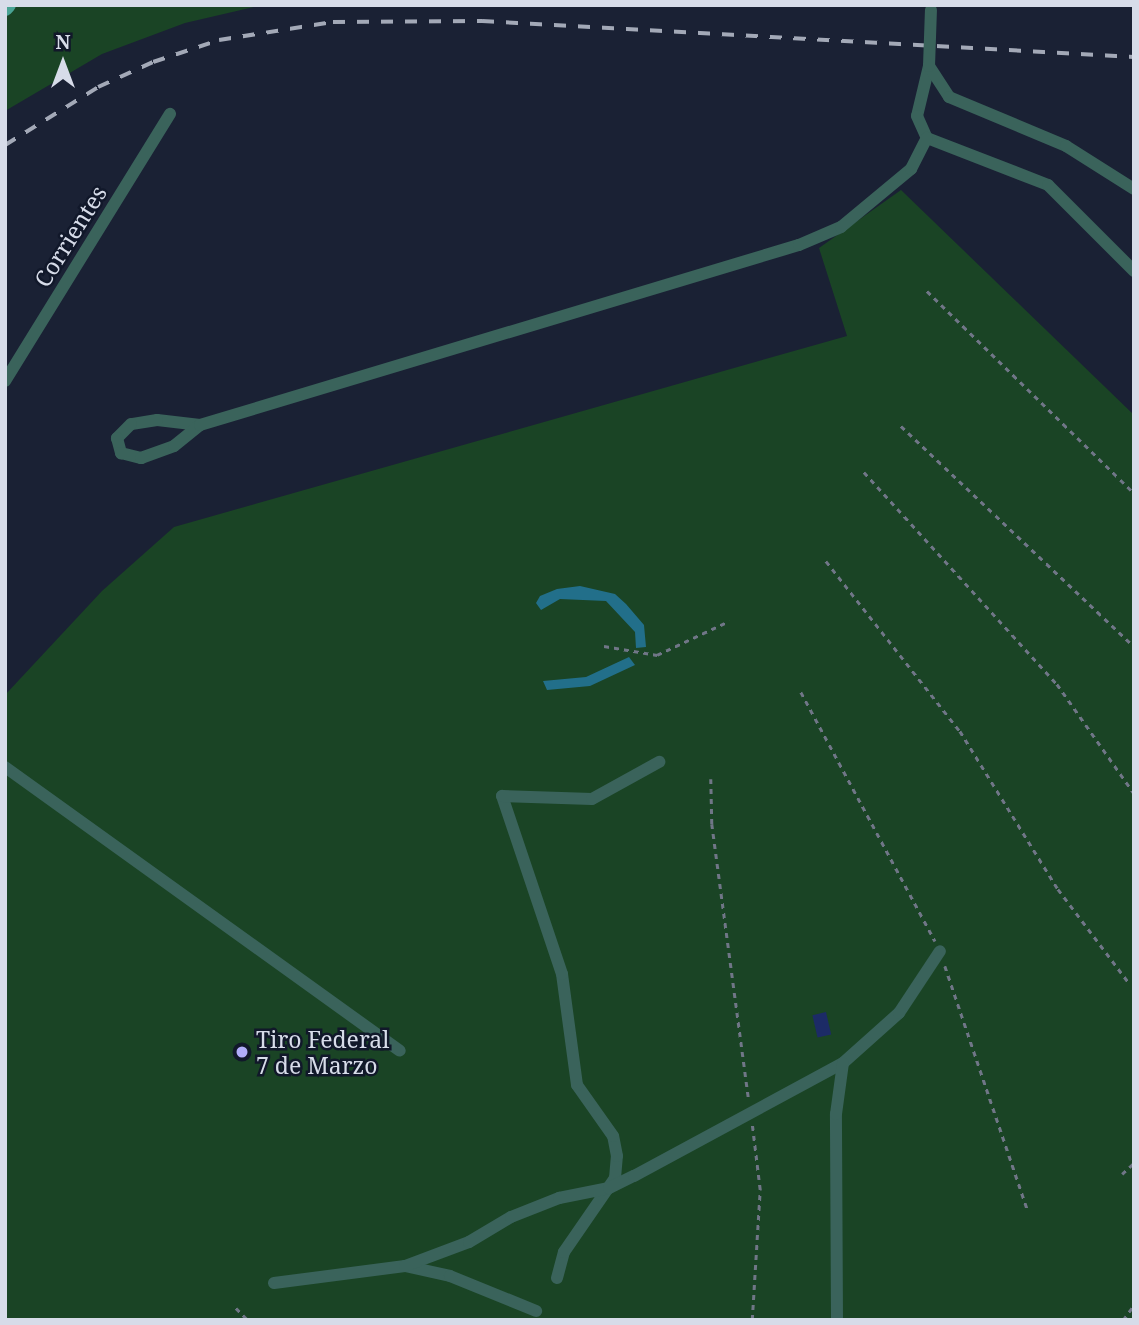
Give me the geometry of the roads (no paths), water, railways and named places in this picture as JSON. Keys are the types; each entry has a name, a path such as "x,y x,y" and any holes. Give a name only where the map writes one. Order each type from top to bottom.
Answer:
{"street":[{"path":"931,7 929,66 917,116 927,138 1048,185 1134,271"},
{"path":"929,66 949,97 1066,146 1134,190"},
{"name":"Corrientes","path":"5,381 170,114"},
{"path":"200,425 157,419 131,424 117,438 121,453 141,458 174,446 200,425 799,245 841,227 911,169 927,138"},
{"path":"557,1278 564,1252 609,1188 617,1156 613,1136 577,1085 562,974 502,796 592,799 659,762"},
{"path":"5,767 400,1051"},
{"path":"274,1283 405,1266 469,1242 511,1217 559,1198 609,1188 843,1063 899,1013 940,951"},
{"path":"837,1320 836,1114 843,1063"},
{"path":"405,1266 450,1276 536,1311"}],"water":[{"path":"580,586 615,594 626,604 644,625 646,647 636,648 635,632 606,601 560,599 541,610 536,603 540,596 557,589"},
{"path":"629,657 635,665 590,686 547,690 543,681 586,677"}],"railway":[{"path":"5,145 98,87 153,62 219,40 333,22 482,21 1134,57"}],"place":[{"name":"Tiro Federal 7 de Marzo","path":"242,1052"}]}
